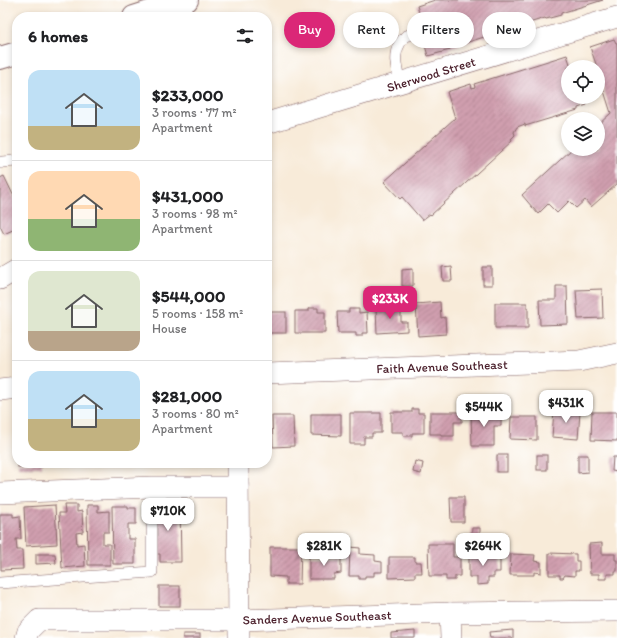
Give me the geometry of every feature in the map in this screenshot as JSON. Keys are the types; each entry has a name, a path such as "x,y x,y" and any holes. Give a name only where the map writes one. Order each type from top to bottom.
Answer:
{"highway":[{"path":"150,12 187,0"},
{"path":"0,58 12,54"}],"street":[{"name":"Sherwood Street","path":"272,121 617,17"},
{"path":"0,279 12,272"},
{"name":"Faith Avenue Southeast","path":"272,373 579,361 617,353"},
{"path":"0,390 12,389"},
{"path":"238,468 239,629"},
{"path":"0,493 152,487 238,487"},
{"name":"Sanders Avenue Southeast","path":"26,638 28,631 39,620 239,629 450,613 617,611"},
{"path":"450,613 451,638"}],"lane":[{"path":"400,83 395,54 401,41 407,35"},
{"path":"0,163 12,161"},
{"path":"0,583 152,572 152,487"}],"building":[{"path":"435,0 603,0 561,13 561,15 536,21 536,12 482,12 482,38 474,40 474,12 419,12 417,6"},
{"path":"614,39 617,43 617,184 591,207 585,200 576,208 569,201 557,213 548,204 538,214 522,195 564,156 605,156 605,119 611,113 605,94 605,60 595,60 590,47"},
{"path":"426,48 449,48 450,50 428,56"},
{"path":"567,55 569,60 561,60 561,104 587,105 578,108 578,110 571,112 561,112 561,115 517,127 514,132 515,135 511,139 512,141 431,215 430,214 422,220 402,197 400,199 384,182 455,118 447,92 471,84 472,88 475,87 474,84"},
{"path":"4,176 12,193 12,230 4,234 0,226 0,178"},
{"path":"451,266 452,281 443,281 442,267"},
{"path":"483,267 492,267 492,285 483,285"},
{"path":"413,268 413,286 402,286 402,269"},
{"path":"556,286 567,286 568,324 540,325 539,300 556,300"},
{"path":"602,289 603,318 578,319 576,290"},
{"path":"440,302 441,318 445,317 446,334 418,336 416,304"},
{"path":"495,303 527,303 528,328 495,328"},
{"path":"401,307 401,322 407,322 407,331 377,333 376,308"},
{"path":"309,308 318,308 318,312 325,312 325,333 295,333 295,311 309,311"},
{"path":"349,309 359,309 359,313 367,312 368,333 362,333 362,336 356,336 356,333 338,333 337,312 349,312"},
{"path":"272,312 286,312 286,333 272,333"},
{"path":"412,409 418,409 418,413 424,413 424,433 412,433 412,436 403,436 403,432 391,432 391,412 412,412"},
{"path":"554,410 580,412 578,439 552,437"},
{"path":"430,412 462,412 462,422 454,422 454,436 430,434"},
{"path":"501,412 501,426 494,426 494,446 472,446 471,413"},
{"path":"592,412 617,412 617,441 591,440"},
{"path":"350,413 381,413 381,433 372,433 372,437 364,437 364,444 350,444"},
{"path":"311,414 341,414 341,436 311,435"},
{"path":"272,416 293,416 294,446 273,447"},
{"path":"511,417 537,417 537,440 510,439"},
{"path":"497,455 507,455 507,472 497,472"},
{"path":"537,455 547,455 547,470 537,470"},
{"path":"578,455 588,455 588,472 578,473"},
{"path":"613,457 617,457 617,472 612,471"},
{"path":"415,461 423,463 421,474 413,472"},
{"path":"450,497 464,497 464,522 451,522"},
{"path":"180,501 181,562 160,562 160,554 155,554 156,505 163,505 163,502"},
{"path":"55,505 57,544 26,546 24,507"},
{"path":"64,505 77,505 77,512 82,511 83,532 76,533 77,545 84,544 85,566 62,568 59,513 65,513"},
{"path":"87,505 98,505 98,512 109,511 109,532 103,532 103,544 110,544 110,565 88,565"},
{"path":"112,506 128,506 128,508 136,508 136,524 128,524 128,539 135,539 135,564 113,564"},
{"path":"0,514 13,514 13,517 20,516 21,539 16,539 17,550 22,550 23,569 1,570"},
{"path":"472,528 480,528 480,539 471,539"},
{"path":"602,543 602,554 615,554 615,560 617,560 617,571 615,571 615,574 607,574 607,579 599,579 599,574 590,574 589,544"},
{"path":"428,544 453,544 453,557 460,557 460,576 455,576 455,580 446,580 446,576 429,576"},
{"path":"270,547 301,547 300,584 286,584 286,577 270,576"},
{"path":"350,547 360,548 360,554 375,555 375,561 382,562 382,572 374,572 374,576 365,576 365,579 359,579 359,576 349,576"},
{"path":"549,553 576,554 576,561 579,561 579,571 575,571 575,576 565,575 563,578 560,578 560,575 549,575"},
{"path":"36,554 55,554 56,563 36,564"},
{"path":"469,554 494,554 494,559 500,559 500,572 494,572 494,577 488,577 488,584 477,585 477,577 469,577"},
{"path":"511,554 535,555 534,561 541,562 541,573 534,572 534,575 510,575"},
{"path":"309,556 341,556 341,573 334,574 334,579 309,579"},
{"path":"389,557 415,557 415,562 421,562 422,573 415,573 415,577 389,578"},
{"path":"159,586 180,586 180,606 159,606"},
{"path":"513,630 513,638 490,638 489,632"},
{"path":"415,631 415,638 391,638 391,633"},
{"path":"183,634 200,634 200,638 183,638"}]}
